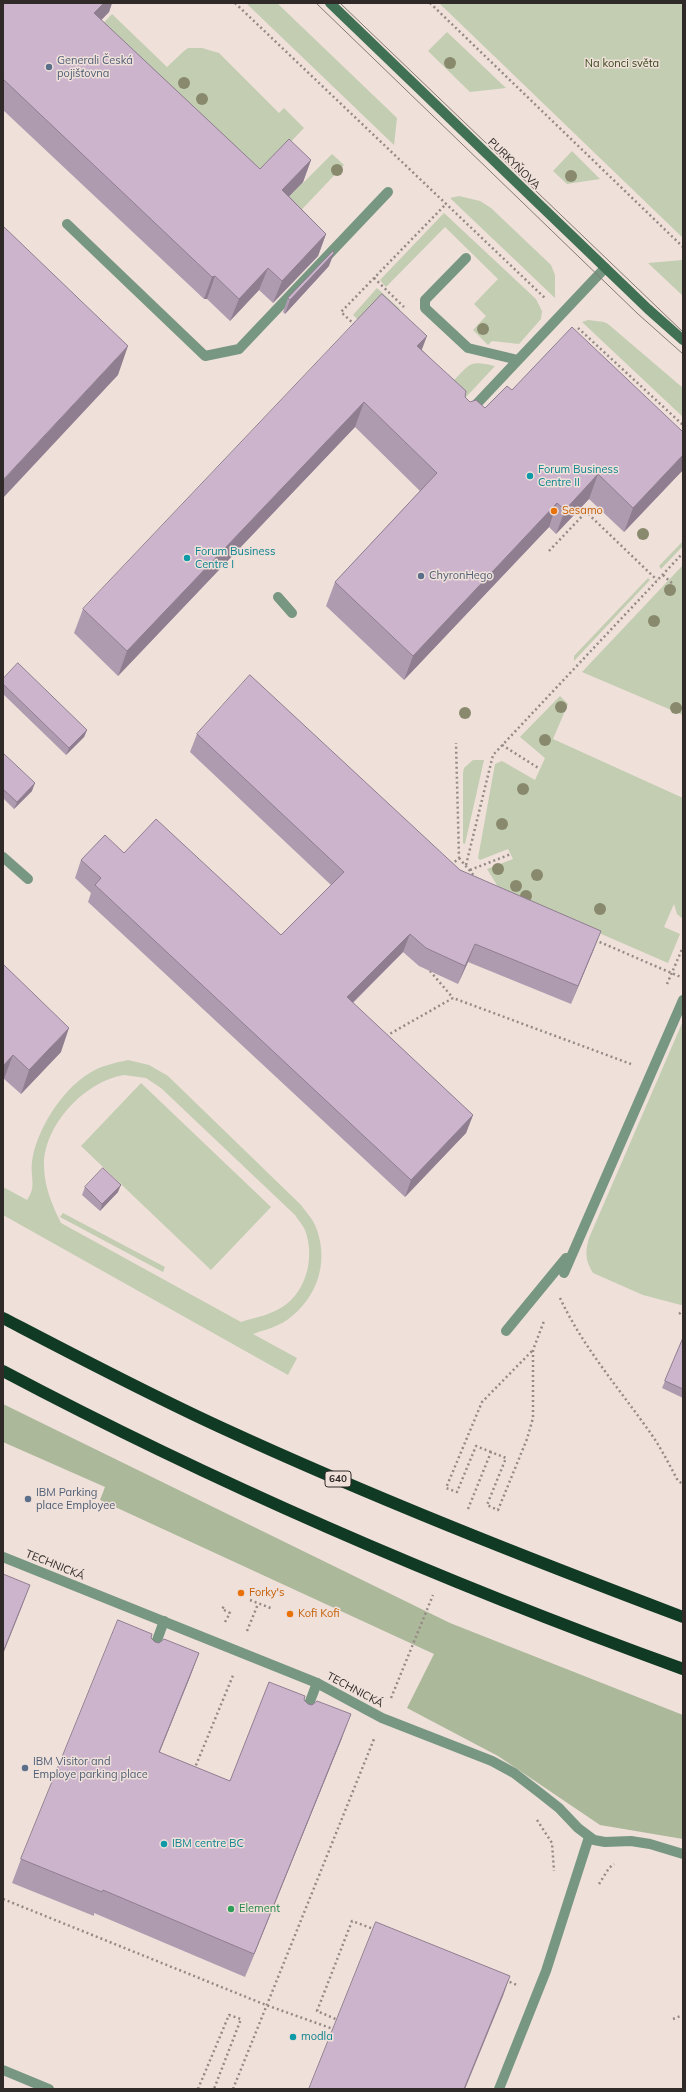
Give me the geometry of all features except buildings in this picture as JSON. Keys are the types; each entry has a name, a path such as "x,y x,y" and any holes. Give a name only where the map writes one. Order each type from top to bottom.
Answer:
{"highway":[{"name":"640","path":"3,1318 218,1426 322,1472 524,1557 683,1617"},
{"path":"3,1372 100,1421 264,1498 418,1565 683,1669"}],"street":[{"name":"PURKYŇOVA","path":"330,3 604,268 683,340"},
{"path":"66,224 205,356 239,349 388,192"},
{"path":"466,258 425,300 425,308 468,348 518,360"},
{"path":"463,420 462,419 604,268"},
{"path":"278,597 292,613"},
{"path":"3,857 28,879"},
{"path":"564,1273 683,1000"},
{"path":"506,1331 574,1249"},
{"name":"TECHNICKÁ","path":"3,1557 317,1683 382,1718 492,1761 514,1773 540,1793 589,1837 605,1842 631,1841 650,1844 683,1854"},
{"path":"149,1660 164,1621"},
{"path":"302,1722 317,1683"},
{"path":"500,2089 538,1993 589,1837"},
{"path":"3,2070 49,2089"}],"path":[{"path":"235,3 552,304"},
{"path":"430,3 683,247"},
{"path":"356,326 341,312 446,204"},
{"path":"374,278 402,307 425,308"},
{"path":"574,324 683,425"},
{"path":"581,508 657,580"},
{"path":"549,551 586,512"},
{"path":"466,865 493,755 683,553"},
{"path":"663,575 674,585"},
{"path":"456,743 459,858 479,881"},
{"path":"502,745 540,769"},
{"path":"470,870 511,854"},
{"path":"450,867 459,858"},
{"path":"594,940 683,978"},
{"path":"430,971 453,998 616,1060"},
{"path":"379,1040 453,998"},
{"path":"560,1297 572,1324 611,1381 650,1432 678,1481 683,1484"},
{"path":"679,1314 683,1311"},
{"path":"533,1350 533,1418 527,1439 498,1510 487,1505 506,1458 491,1452 476,1446 457,1492 446,1488 482,1402 533,1350"},
{"path":"487,1464 491,1452"},
{"path":"250,1600 273,1609"},
{"path":"238,1652 258,1604"},
{"path":"192,1776 227,1693"},
{"path":"233,2089 376,1733"},
{"path":"534,1815 552,1843 554,1878"},
{"path":"596,1888 609,1868 615,1863"},
{"path":"3,1899 266,2005 338,2030 342,2021 317,2011 352,1921 382,1932"},
{"path":"501,1978 538,1993"},
{"path":"198,2089 229,2015 241,2019 214,2089"},
{"path":"673,2019 683,2015"}],"green space":[{"path":"246,3 277,3 397,118 394,145"},
{"name":"Na konci světa","path":"439,3 683,3 683,238"},
{"path":"112,14 167,67 188,48 202,48 219,53 279,113 284,108 304,128 282,151 303,183 332,154 344,165 289,223 92,35"},
{"path":"447,32 506,88 470,92 428,51"},
{"path":"572,151 600,179 567,184 553,171"},
{"path":"459,196 480,201 491,208 551,265 555,275 555,298 450,198"},
{"path":"444,213 536,299 542,311 541,319 519,344 492,341 488,345 473,330 486,316 474,304 498,279 445,227 386,287 380,280"},
{"path":"683,260 683,296 648,263"},
{"path":"377,288 400,309 390,319 453,381 471,364 480,363 495,366 453,411 353,315"},
{"path":"588,320 608,324 683,388 683,417 582,322"},
{"path":"683,541 683,546 661,569 659,566"},
{"path":"683,565 683,715 582,672"},
{"path":"648,578 650,580 574,661 574,656"},
{"path":"560,696 568,704 553,739 683,798 683,919 677,914 674,904 664,927 680,934 668,963 500,890 487,869 513,859 508,849 480,860 478,858 495,764 502,761 535,780 545,758 520,737"},
{"path":"473,760 484,760 465,844 463,843 463,773 464,768"},
{"path":"683,1021 683,1304 681,1305 643,1295 593,1273 588,1264 586,1252 589,1238"},
{"path":"128,1060 149,1065 168,1076 301,1205 314,1222 319,1238 321,1265 313,1290 307,1301 287,1320 253,1334 297,1358 288,1375 3,1215 3,1187 27,1200 30,1195 32,1190 32,1162 34,1150 44,1125 59,1101 78,1081 93,1071","holes":["124,1075 146,1078 161,1088 295,1215 304,1228 308,1241 309,1253 306,1276 295,1296 287,1304 277,1310 241,1322 61,1223 49,1195 44,1173 46,1150 51,1135 59,1121 69,1107 82,1096 95,1086 109,1079"]},
{"path":"141,1083 271,1207 211,1270 81,1146"},
{"path":"63,1213 165,1267 163,1272 60,1217"},
{"path":"3,1404 450,1623 683,1715 683,1839 600,1825 498,1756 407,1708 434,1654 100,1500 105,1487 3,1442"}],"tram line":[{"path":"316,3 638,314 683,354"},
{"path":"340,3 683,332"}],"place":[{"name":"Generali Česká pojišťovna","path":"49,67"},
{"name":"Forum Business Centre II","path":"530,476"},
{"name":"Sesamo","path":"554,511"},
{"name":"Forum Business Centre I","path":"187,558"},
{"name":"ChyronHego","path":"421,576"},
{"name":"IBM Parking place Employee","path":"28,1499"},
{"name":"Forky's","path":"241,1593"},
{"name":"Kofi Kofi","path":"290,1614"},
{"name":"IBM Visitor and Employe parking place","path":"25,1768"},
{"name":"IBM centre BC","path":"164,1844"},
{"name":"Element","path":"231,1909"},
{"name":"modla","path":"293,2037"}]}
